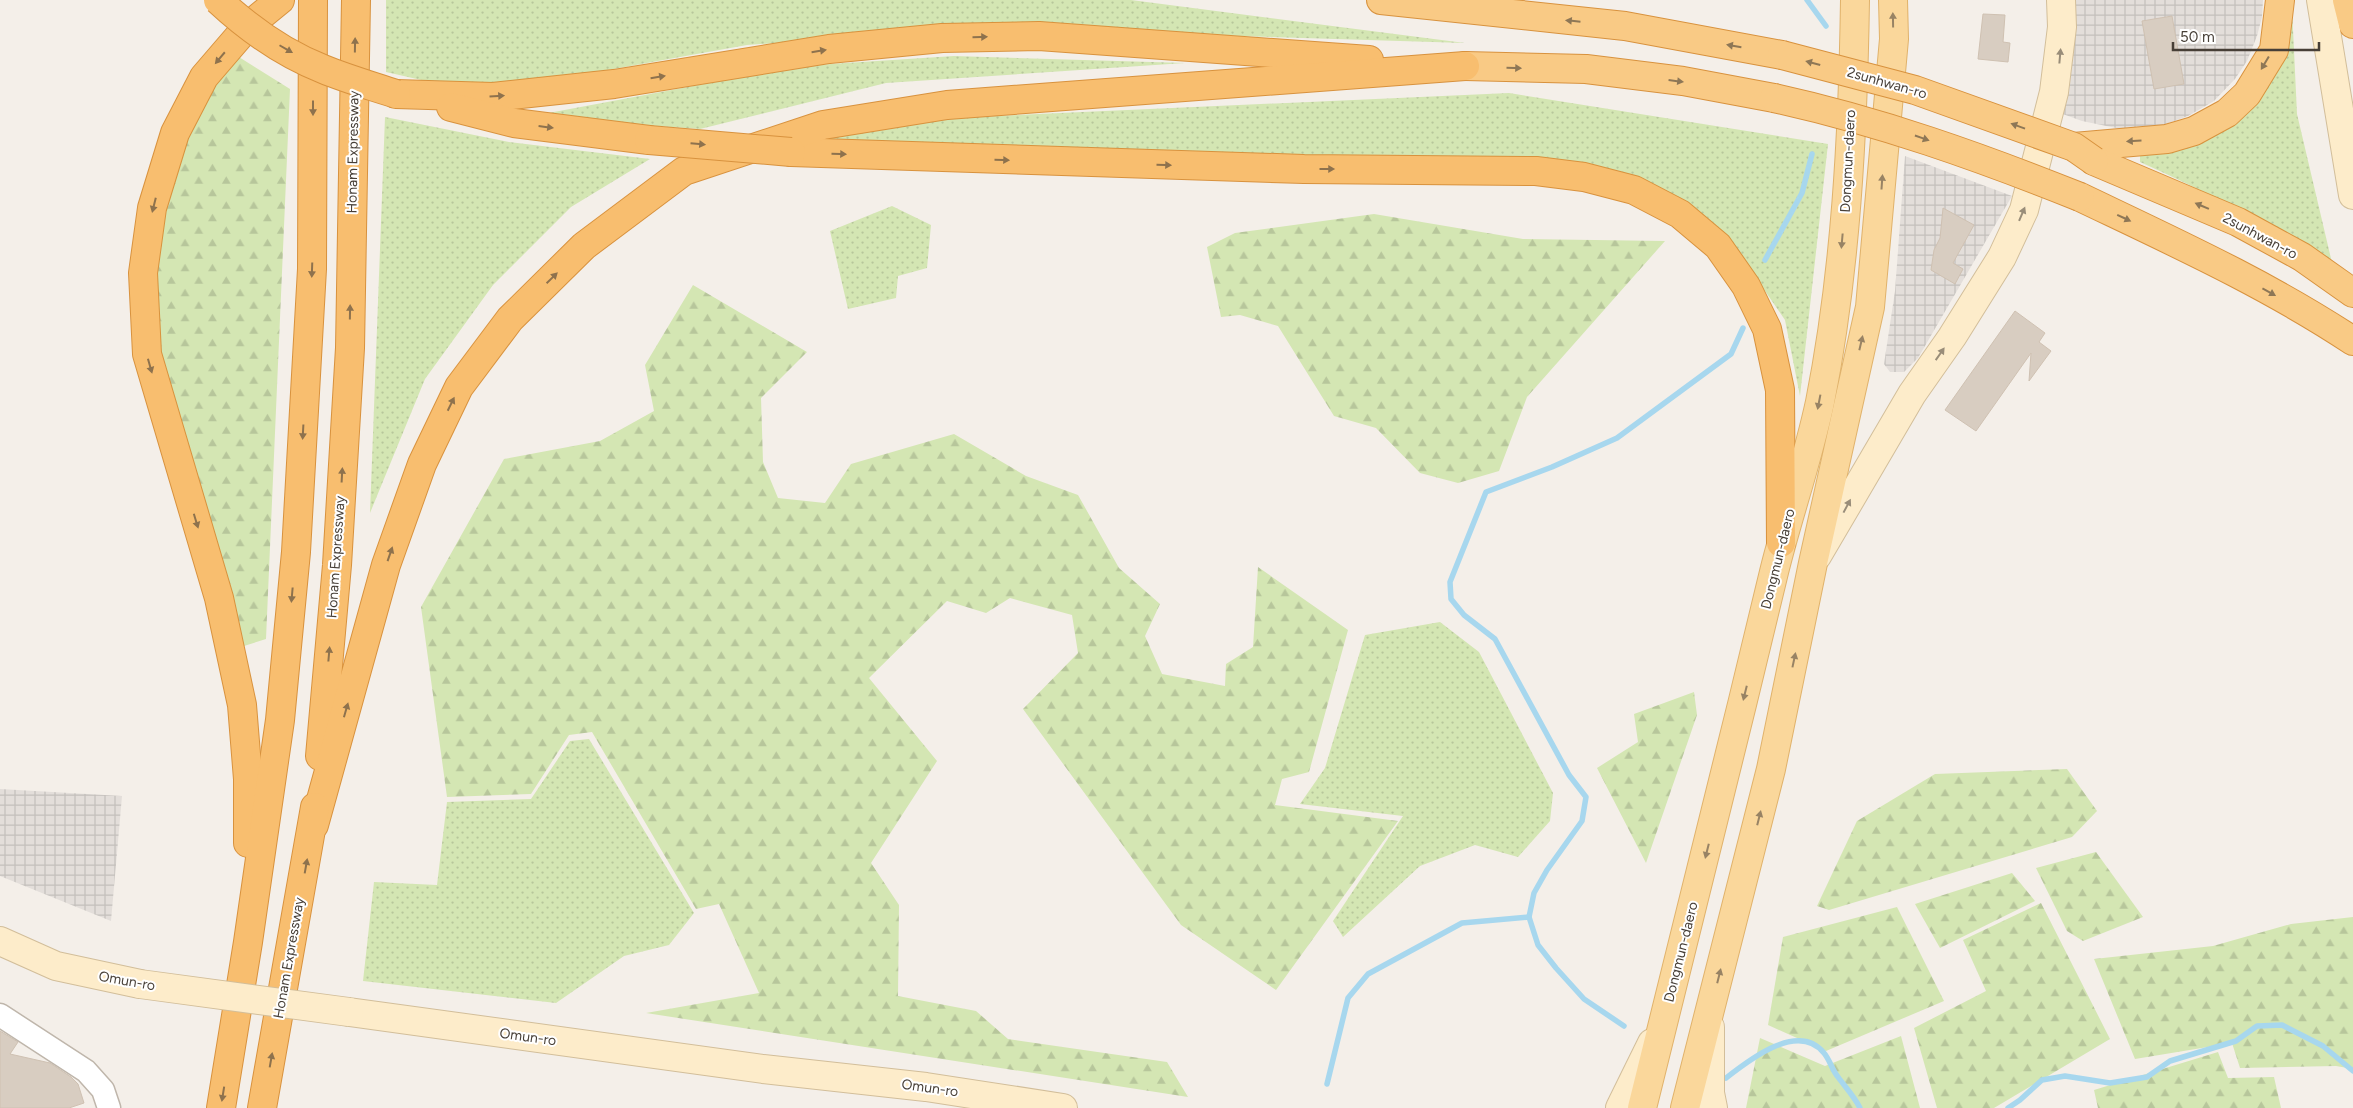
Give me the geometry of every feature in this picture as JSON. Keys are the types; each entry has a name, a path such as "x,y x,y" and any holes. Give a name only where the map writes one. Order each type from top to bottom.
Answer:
{"highway":[{"path":"218,0 238,18 275,43 322,69 396,94 514,123 649,140 791,152 1264,168 1536,171 1584,177 1634,190 1680,214 1718,246 1746,286 1767,329 1780,390 1781,543"},
{"path":"248,942 248,779 242,705 219,598 147,354 143,274 152,208 175,133 204,77 247,27 280,0"},
{"name":"Honam Expressway","path":"262,1108 314,825 337,565 349,358 356,0"},
{"name":"2sunhwan-ro","path":"1381,0 1625,26 1782,55 1915,90 2090,150 2238,222 2302,257 2344,287"},
{"path":"2090,150 2167,139 2194,130 2227,113 2247,94 2274,50 2280,0"},
{"path":"2347,0 2353,24"},
{"path":"221,1108 248,942 280,720 296,552 312,269 313,3"},
{"path":"396,94 493,97 614,84 829,49 942,38 1039,36 1465,66 1586,70 1683,82 1774,98 1826,110 1906,132 2000,165 2080,198 2175,242 2270,292 2348,338"},
{"path":"314,825 386,564 422,464 459,386 510,319 584,246 684,171 823,125 947,105 1465,66"}],"main road":[{"name":"Dongmun-daero","path":"1642,1108 1781,543 1820,403 1840,270 1847,193 1855,0"},
{"path":"1685,1108 1771,769 1813,563 1870,307 1894,39 1893,0"},
{"path":"1813,563 1912,394 1952,337 2002,257 2024,210 2054,92 2062,27 2061,0"},
{"path":"2321,0 2353,195"},
{"name":"Omun-ro","path":"0,941 56,966 140,984 744,1066 926,1087 1063,1108"},
{"path":"1710,1010 1710,1093 1713,1108"},
{"path":"1620,1108 1664,1019"}],"street":[{"path":"0,1015 86,1071 103,1090 109,1108"}],"shaded area":[{"path":"2073,0 2263,0 2262,17 2247,61 2235,79 2214,101 2188,116 2163,125 2121,129 2082,121 2060,113 2071,65"},
{"path":"1905,156 2012,196 1918,358 1904,372 1890,372 1884,364 1895,291"},
{"path":"0,789 122,796 111,921 0,876"}],"green space":[{"path":"386,0 1131,0 1465,43 986,28 747,45 513,87 461,89 386,72"},
{"path":"2292,8 2297,114 2333,267 2263,223 2215,197 2140,162 2140,154 2217,129"},
{"path":"231,52 290,89 266,639 244,646 207,519 170,424 152,305 157,211 179,125"},
{"path":"954,56 1185,63 886,83 700,129 527,117 800,66"},
{"path":"1509,93 1828,144 1800,396 1785,320 1730,240 1639,187 818,141 906,120"},
{"path":"385,117 509,142 650,159 571,207 493,285 425,379 370,513"},
{"path":"892,206 931,225 927,268 898,276 896,298 848,309 830,231"},
{"path":"1374,214 1523,239 1665,241 1527,397 1499,471 1458,483 1420,473 1376,428 1334,416 1278,326 1240,315 1221,317 1207,247 1235,233"},
{"path":"693,285 807,352 761,398 763,462 778,498 825,503 851,464 954,434 1026,476 1078,495 1119,568 1160,604 1145,636 1162,674 1225,686 1226,664 1253,647 1258,567 1348,630 1309,772 1282,779 1275,805 1398,821 1276,990 1181,925 1023,709 1078,653 1072,615 1010,598 986,613 947,601 869,678 937,761 871,863 899,905 898,996 976,1011 1008,1039 1167,1062 1188,1097 646,1013 759,993 719,904 696,909 592,732 569,735 531,794 447,797 421,607 504,459 600,441 654,411 645,365"},
{"path":"1440,622 1479,652 1553,793 1550,821 1518,857 1475,845 1420,866 1343,937 1333,921 1403,816 1300,804 1325,768 1365,635"},
{"path":"1694,692 1697,715 1646,863 1597,768 1638,742 1634,714"},
{"path":"589,739 694,913 669,945 624,956 556,1003 363,981 374,882 437,885 447,802 531,799 570,741"},
{"path":"2067,769 2097,811 2072,837 1829,910 1817,906 1857,821 1935,774"},
{"path":"2096,852 2143,917 2083,941 2067,931 2036,868"},
{"path":"2012,873 2035,901 1940,948 1915,904"},
{"path":"2041,903 2110,1039 1994,1108 1937,1108 1914,1028 1986,991 1963,940"},
{"path":"1897,907 1944,1001 1826,1051 1768,1025 1783,937"},
{"path":"2353,917 2353,1069 2336,1066 2240,1068 2232,1043 2135,1059 2094,959 2213,946 2291,924"},
{"path":"1901,1036 1920,1108 1746,1108 1760,1038 1825,1066"},
{"path":"2218,1052 2228,1078 2274,1077 2281,1108 2098,1108 2094,1090"}],"building":[{"path":"1983,14 2005,15 2003,42 2010,43 2008,62 1978,59"},
{"path":"2172,16 2184,84 2154,89 2142,21"},
{"path":"1943,208 1974,225 1953,263 1963,269 1955,284 1931,270 1934,250 1940,238"},
{"path":"2015,311 2045,333 2039,342 2051,351 2029,381 2031,353 1976,431 1945,410"},
{"path":"0,1031 18,1042 10,1054 50,1063 71,1077 78,1084 84,1103 69,1108 0,1108"}],"waterway":[{"path":"1807,0 1826,26"},
{"path":"1765,260 1802,193 1812,154"},
{"path":"1624,1026 1584,999 1538,945 1529,917 1534,893 1547,870 1582,821 1586,797 1569,775 1495,639 1464,615 1451,599 1450,582 1486,492 1552,467 1617,438 1731,354 1743,328"},
{"path":"1327,1084 1348,998 1368,974 1462,923 1529,917"},
{"path":"2008,1108 2042,1080 2065,1076 2110,1083 2147,1077 2170,1061 2236,1041 2257,1026 2282,1025 2323,1046 2353,1071"},
{"path":"1726,1078 1747,1062 1774,1047 1788,1042 1801,1041 1813,1044 1824,1053 1860,1108"}]}
